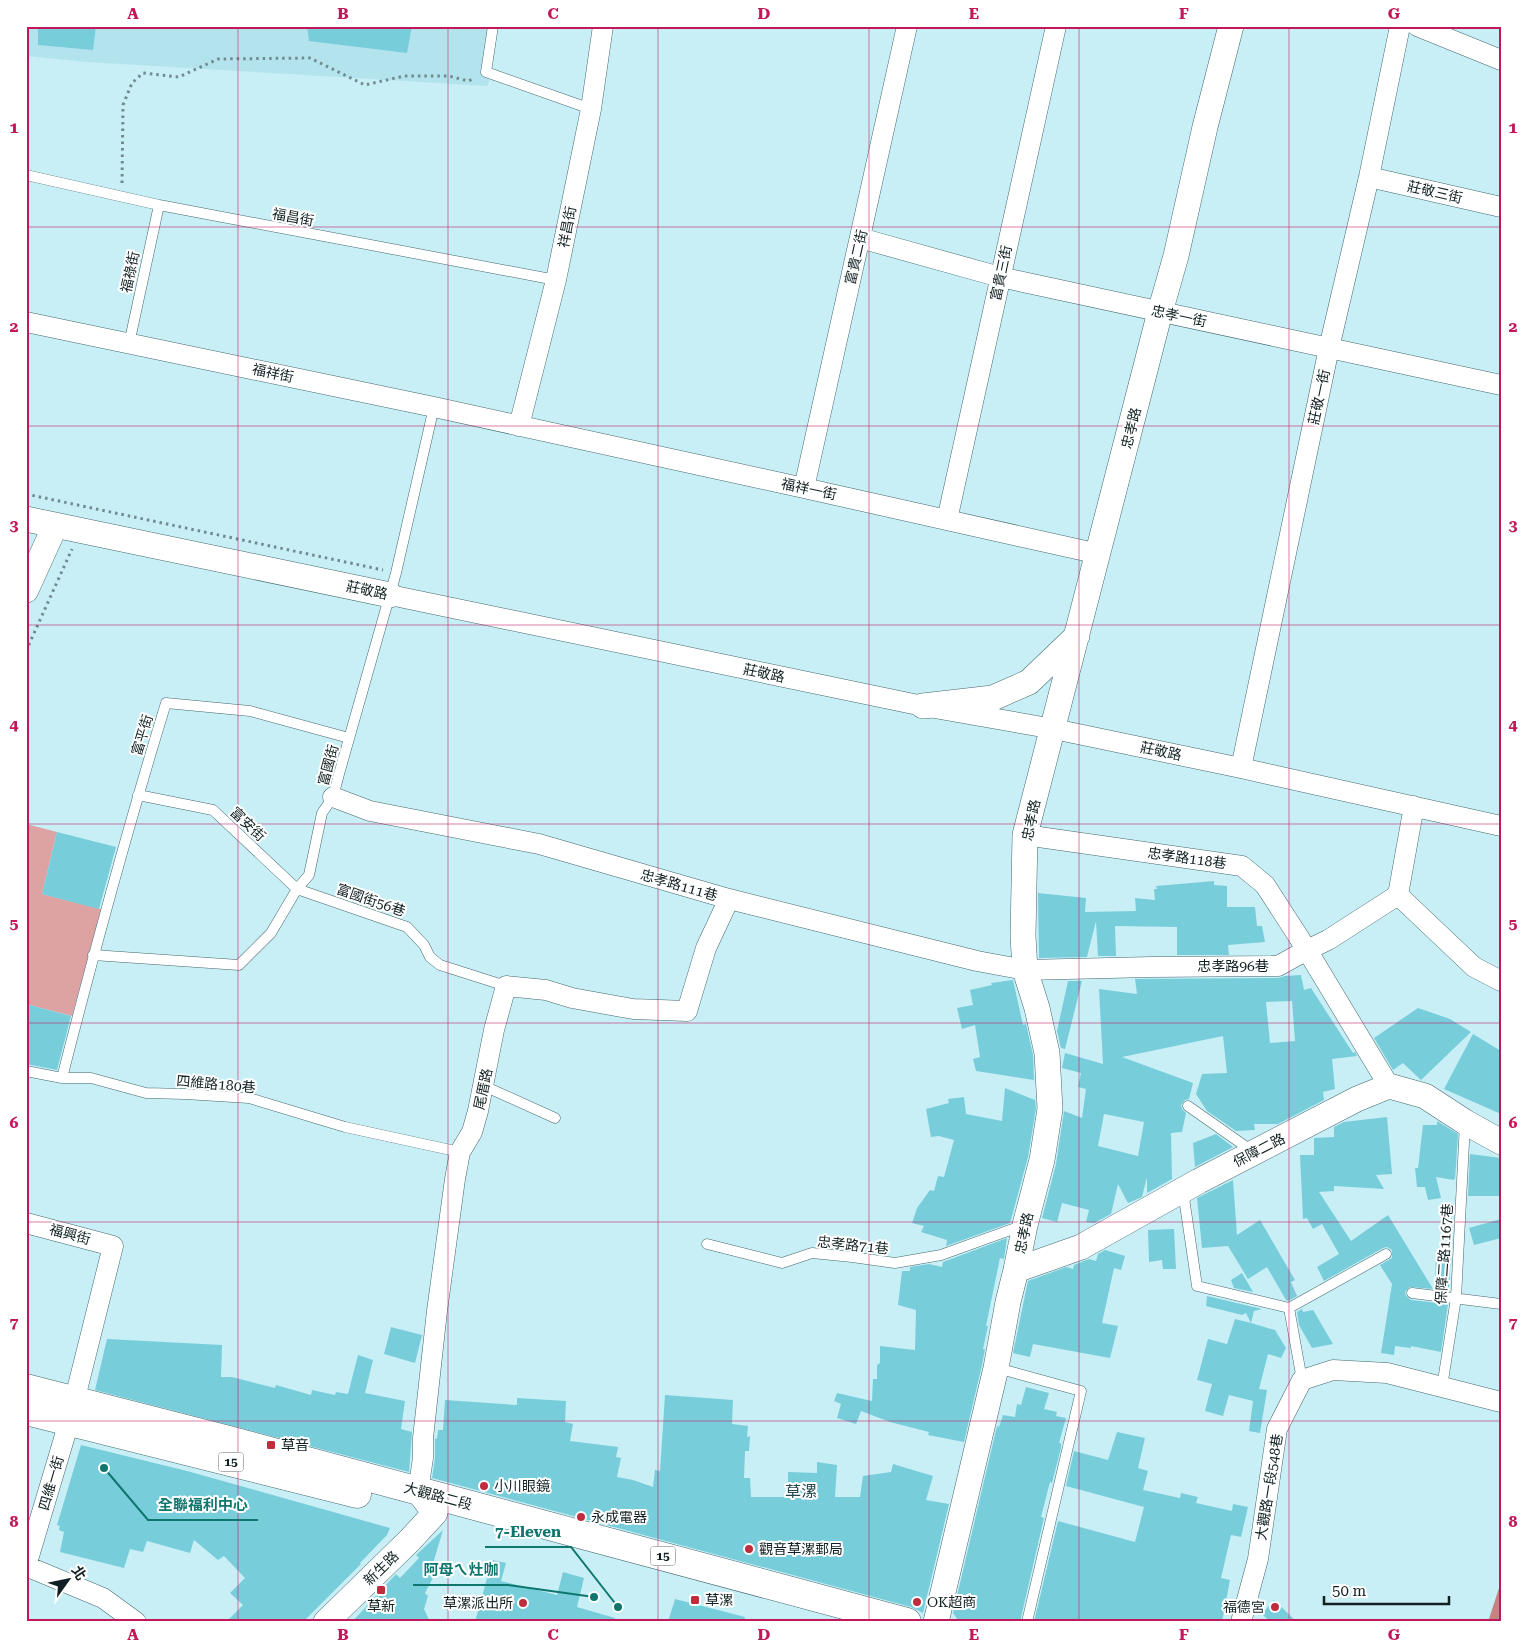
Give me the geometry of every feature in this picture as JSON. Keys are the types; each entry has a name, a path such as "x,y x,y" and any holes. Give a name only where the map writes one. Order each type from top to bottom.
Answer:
{"main road":[{"name":"大觀路二段","path":"26,1388 72,1411 435,1513 848,1622"},
{"name":"大觀路二段","path":"26,1411 72,1411 418,1491 907,1622"}],"street":[{"name":"祥昌街","path":"519,426 556,280 591,108 603,26"},
{"name":"富貴二街","path":"804,488 908,26"},
{"name":"富貴三街","path":"947,520 1056,26"},
{"name":"忠孝路","path":"936,1622 996,1368 1025,1224 1042,1160 1050,1109 1047,1053 1026,970 1023,936 1026,835 1176,256 1204,127 1231,26"},
{"name":"莊敬一街","path":"1241,768 1329,348 1369,177 1400,26"},
{"path":"1417,26 1501,60"},
{"name":"莊敬三街","path":"1369,177 1501,207"},
{"name":"忠孝一街","path":"860,238 1000,278 1501,385"},
{"name":"福祥街","path":"26,322 519,426"},
{"name":"福祥一街","path":"519,426 1099,554"},
{"name":"莊敬路","path":"26,520 393,584 923,706 1054,729 1241,768 1501,826"},
{"path":"26,590 66,528"},
{"path":"923,706 993,698 1029,682 1077,636"},
{"name":"忠孝路111巷","path":"333,797 370,811 538,844 729,899 977,961 1026,970"},
{"path":"1414,806 1398,895 1474,967 1501,981"},
{"name":"忠孝路118巷","path":"1026,835 1242,866 1265,885 1307,950"},
{"name":"忠孝路96巷","path":"1026,970 1278,966 1328,940 1398,895"},
{"path":"506,986 546,990 572,998 633,1009 687,1012 706,948 729,899"},
{"path":"1307,950 1389,1086 1425,1096 1465,1122 1501,1142"},
{"name":"尾厝路","path":"418,1491 423,1458 423,1438 437,1311 460,1152 472,1132 484,1086 494,1030 506,986"},
{"name":"保障二路","path":"1016,1270 1081,1247 1182,1190 1357,1099 1389,1086"},
{"name":"福興街","path":"26,1223 114,1246"},
{"name":"四維一街","path":"26,1566 72,1411 114,1246"},
{"path":"1302,1380 1333,1370 1387,1373 1501,1402"},
{"name":"大觀路一段548巷","path":"1241,1622 1258,1559 1277,1429 1302,1380"},
{"path":"418,1491 435,1513"},
{"name":"新生路","path":"326,1622 435,1513"},
{"path":"26,1566 102,1598 136,1622"}],"lane":[{"path":"493,26 486,72 591,108"},
{"name":"福昌街","path":"26,175 159,205 556,280"},
{"name":"福祿街","path":"129,344 159,205"},
{"name":"富國街","path":"93,955 239,965 270,933 297,889 309,875 322,813 333,797 393,584 434,407"},
{"name":"富平街","path":"62,1078 93,955 166,702 250,711 349,738"},
{"name":"富安街","path":"138,795 213,810 297,889"},
{"name":"富國街56巷","path":"297,889 407,927 424,945 430,957 440,964 506,986"},
{"name":"四維路180巷","path":"26,1071 62,1078 91,1078 146,1093 250,1098 345,1127 460,1152"},
{"path":"484,1086 555,1118"},
{"path":"1188,1106 1255,1153"},
{"name":"保障二路1167巷","path":"1442,1387 1456,1298 1465,1122"},
{"path":"1182,1190 1197,1286 1290,1308 1386,1254"},
{"name":"忠孝路71巷","path":"707,1244 782,1263 812,1253 896,1263 941,1255 1025,1224"},
{"path":"1412,1293 1501,1304"},
{"path":"1290,1308 1302,1380"},
{"path":"996,1368 1081,1391 1027,1622"}],"path":[{"path":"122,188 123,105 132,83 143,74 179,77 218,58 310,58 365,85 404,76 449,76 468,81 486,72"},
{"path":"26,494 82,506 393,584"},
{"path":"26,651 71,552 66,528 82,506"}],"shaded area":[{"path":"26,26 496,26 488,86 87,62 26,56"},
{"path":"26,824 57,832 42,894 101,909 72,1016 26,1004"},
{"path":"1501,1582 1501,1622 1488,1622"}],"building":[{"path":"38,26 96,26 93,50 38,45"},
{"path":"307,26 412,26 407,53 309,41"},
{"path":"57,832 116,847 99,909 42,894"},
{"path":"1214,881 1214,885 1227,886 1227,907 1255,907 1257,926 1262,926 1265,942 1228,945 1229,955 1177,955 1177,927 1115,926 1116,956 1098,956 1096,921 1087,957 1039,958 1038,893 1086,898 1085,912 1136,911 1135,898 1155,900 1154,889 1157,889 1156,886"},
{"path":"1301,975 1304,990 1311,988 1353,1053 1355,1052 1357,1056 1332,1059 1335,1089 1323,1092 1324,1100 1278,1124 1254,1124 1255,1130 1236,1131 1207,1111 1196,1094 1202,1074 1227,1073 1223,1036 1122,1057 1193,1083 1189,1099 1185,1100 1181,1105 1186,1113 1182,1132 1171,1133 1172,1179 1147,1193 1147,1177 1142,1197 1128,1203 1118,1184 1111,1214 1094,1223 1086,1222 1089,1210 1062,1203 1057,1222 1042,1218 1056,1164 1064,1111 1082,1118 1086,1089 1078,1087 1081,1073 1062,1068 1065,1053 1103,1064 1099,989 1137,994 1135,979 1278,978","holes":["1292,1001 1295,1041 1270,1043 1266,1002","1104,1114 1144,1122 1138,1156 1098,1146"]},
{"path":"1013,980 1023,1025 1026,1024 1033,1055 1034,1080 976,1071 973,1059 980,1057 975,1025 962,1029 957,1008 973,1005 970,990 992,985 991,983"},
{"path":"1068,981 1082,981 1065,1049 1061,1048 1057,1031"},
{"path":"26,1004 71,1016 57,1070 26,1064"},
{"path":"1418,1008 1450,1019 1471,1032 1421,1080 1403,1063 1393,1070 1374,1038"},
{"path":"1473,1034 1501,1051 1501,1114 1444,1089"},
{"path":"1005,1088 1035,1100 1036,1108 1028,1157 1010,1223 946,1246 947,1240 921,1232 924,1226 912,1223 917,1208 930,1190 934,1191 938,1176 944,1177 954,1140 939,1136 931,1137 926,1109 949,1103 948,1099 964,1097 966,1114 1002,1121"},
{"path":"1387,1117 1392,1174 1376,1175 1384,1189 1334,1186 1334,1191 1319,1192 1351,1241 1388,1215 1433,1289 1410,1287 1405,1292 1406,1296 1411,1300 1448,1304 1441,1352 1411,1346 1411,1348 1395,1346 1394,1355 1381,1353 1392,1284 1380,1265 1392,1258 1392,1250 1387,1247 1383,1248 1324,1281 1317,1267 1339,1254 1322,1224 1313,1229 1307,1218 1303,1219 1300,1155 1314,1155 1314,1138 1334,1137 1334,1127 1344,1122"},
{"path":"1437,1121 1458,1134 1455,1180 1454,1178 1454,1180 1436,1177 1441,1198 1428,1200 1425,1187 1417,1187 1415,1168 1418,1168 1423,1125 1437,1125"},
{"path":"1216,1134 1233,1147 1195,1167 1193,1143"},
{"path":"1470,1154 1501,1158 1501,1196 1468,1196"},
{"path":"1233,1180 1237,1235 1260,1220 1295,1280 1291,1282 1297,1296 1288,1301 1267,1267 1248,1279 1228,1246 1202,1248 1197,1198"},
{"path":"1501,1219 1501,1238 1474,1245 1469,1228"},
{"path":"1174,1229 1176,1269 1163,1269 1162,1260 1149,1262 1148,1230"},
{"path":"1007,1238 1004,1259 1000,1258 986,1326 988,1326 982,1365 964,1442 928,1435 929,1432 890,1422 861,1411 856,1424 837,1418 841,1404 834,1401 837,1393 872,1401 873,1379 877,1379 877,1365 880,1363 880,1346 915,1350 916,1310 898,1305 902,1271 910,1271 910,1267 929,1264 942,1267 943,1262"},
{"path":"1105,1250 1125,1256 1121,1270 1114,1268 1102,1323 1118,1326 1110,1358 1033,1344 1030,1357 1013,1353 1028,1281 1066,1267 1073,1269 1074,1265 1089,1259 1096,1261 1098,1254"},
{"path":"1436,1252 1451,1252 1449,1291 1435,1289"},
{"path":"1242,1273 1253,1292 1234,1288 1231,1280"},
{"path":"1207,1296 1262,1309 1254,1311 1251,1323 1246,1313 1242,1315 1206,1306"},
{"path":"1302,1309 1303,1312 1313,1310 1333,1344 1312,1348 1299,1325 1297,1312"},
{"path":"1235,1319 1275,1330 1286,1348 1281,1358 1268,1354 1259,1389 1267,1390 1260,1433 1249,1431 1253,1401 1229,1395 1223,1416 1205,1411 1212,1384 1197,1380 1208,1339 1227,1344"},
{"path":"391,1327 422,1335 415,1363 384,1354"},
{"path":"107,1339 222,1345 221,1377 232,1377 275,1388 276,1385 311,1395 312,1390 335,1395 336,1392 348,1394 358,1355 373,1360 365,1393 405,1401 401,1429 412,1432 409,1472 95,1390"},
{"path":"1026,1387 1049,1393 1044,1409 1057,1412 1056,1416 1066,1418 1059,1443 1061,1443 1061,1448 1041,1517 1044,1518 1020,1622 966,1622 958,1620 953,1613 997,1426 999,1427 1003,1415 1015,1417 1017,1404 1021,1405"},
{"path":"665,1395 733,1400 732,1424 748,1426 747,1437 750,1436 749,1451 745,1451 744,1478 750,1478 751,1497 788,1497 788,1472 817,1473 817,1462 837,1465 835,1497 860,1497 863,1476 891,1472 893,1464 933,1476 926,1500 949,1504 923,1613 911,1607 432,1478 435,1438 437,1439 438,1430 443,1430 445,1400 517,1405 517,1398 566,1401 565,1422 573,1424 570,1441 618,1447 616,1457 621,1458 617,1477 653,1487 655,1470 660,1471"},
{"path":"1117,1432 1145,1438 1138,1468 1148,1471 1143,1490 1180,1498 1181,1493 1198,1497 1196,1503 1232,1511 1233,1504 1248,1507 1241,1537 1231,1535 1221,1578 1230,1580 1222,1622 1034,1622 1058,1521 1135,1542 1144,1507 1066,1486 1074,1451 1108,1460"},
{"path":"81,1445 187,1471 390,1528 387,1535 361,1564 303,1622 226,1622 243,1605 230,1593 245,1578 224,1556 218,1560 194,1540 190,1553 147,1541 143,1552 130,1549 124,1568 60,1552 64,1532 59,1530 60,1526 57,1525"},
{"path":"443,1530 431,1570 435,1574 425,1593 428,1596 424,1609 430,1622 352,1622 396,1574 400,1578 419,1558 416,1555"},
{"path":"492,1560 506,1563 501,1581 557,1595 563,1572 584,1578 577,1607 615,1618 614,1622 475,1622"},
{"path":"675,1599 745,1617 744,1622 668,1622"},
{"name":"福德宮","path":"1274,1600 1297,1622 1270,1622 1262,1614"}],"place":[{"name":"草音","path":"271,1445"},
{"name":"全聯福利中心","path":"104,1468"},
{"name":"小川眼鏡","path":"484,1486"},
{"name":"永成電器","path":"581,1517"},
{"name":"觀音草漯郵局","path":"749,1549"},
{"name":"草新","path":"381,1590"},
{"name":"阿母ㄟ灶咖","path":"594,1597"},
{"name":"草漯","path":"695,1600"},
{"name":"OK超商","path":"917,1602"},
{"name":"草漯派出所","path":"523,1603"},
{"name":"7-Eleven","path":"618,1607"},
{"name":"福德宮","path":"1275,1607"}],"district":[{"name":"草漯","path":"801,1491"}]}
